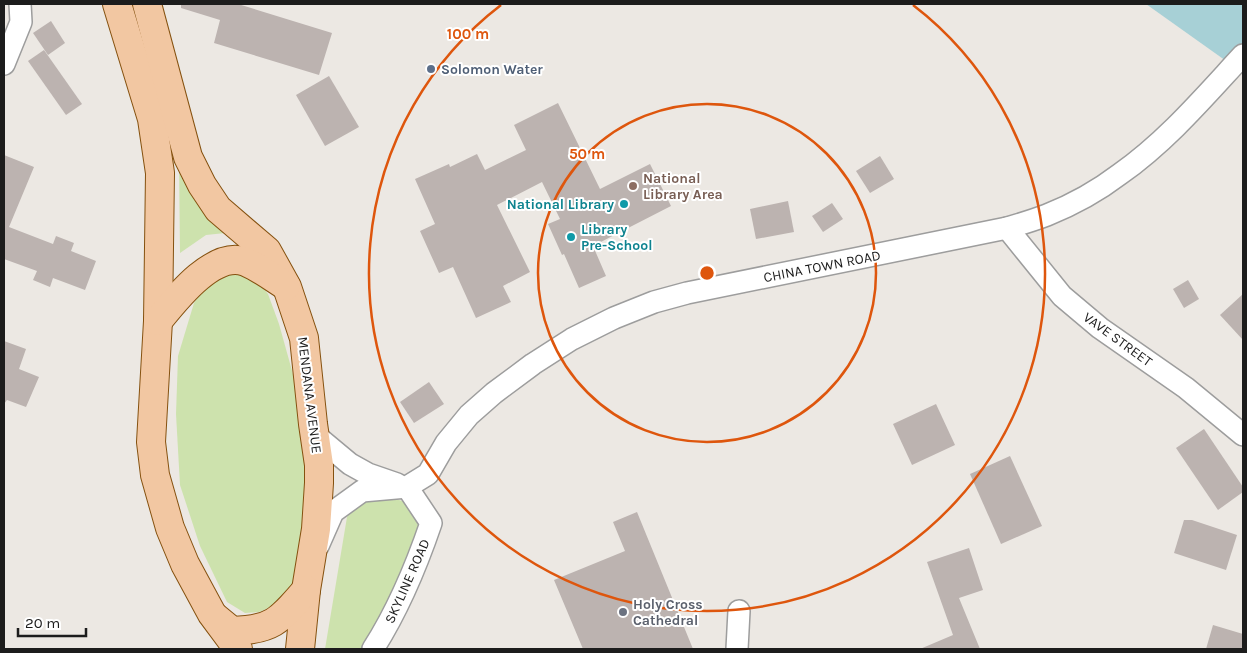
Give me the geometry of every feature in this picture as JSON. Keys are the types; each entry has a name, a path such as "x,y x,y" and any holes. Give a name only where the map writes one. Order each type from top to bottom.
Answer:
{"main road":[{"path":"117,4 152,119 160,173 158,321 151,442 155,475 170,528 199,593 238,649"},
{"name":"MENDANA AVENUE","path":"147,4 188,157 202,185 218,209 268,251 287,287 304,338 320,484 313,555 306,590 300,649"},
{"path":"158,321 177,297 206,271 226,261 244,261 287,287"},
{"path":"212,614 232,631 268,626 283,616 306,590"}],"street":[{"path":"4,64 21,22 20,4"},
{"name":"CHINA TOWN ROAD","path":"406,488 428,474 446,443 469,415 494,392 572,339 614,318 654,302 687,293 1007,228 1048,215 1088,194 1120,174 1153,148 1184,119 1243,55"},
{"name":"VAVE STREET","path":"1007,228 1062,296 1100,328 1186,388 1243,435"},
{"path":"314,434 350,464 368,474 406,488"},
{"path":"313,555 333,512 362,491 406,488"},
{"name":"SKYLINE ROAD","path":"373,649 384,632 414,572 431,523 406,488"},
{"path":"737,649 739,611"}],"green space":[{"path":"179,160 235,232 206,235 180,253"},
{"path":"237,271 255,278 268,294 279,324 296,385 305,461 304,521 293,587 280,603 259,612 245,613 227,602 200,546 180,485 176,414 178,356 194,303 208,281"},
{"path":"384,495 408,503 416,514 419,531 411,557 364,649 325,649 347,517 352,505"}],"water":[{"path":"1146,4 1243,4 1243,73"}],"building":[{"path":"181,4 238,4 332,33 319,75 214,43 220,20 181,8"},
{"path":"51,21 65,43 48,55 33,33"},
{"path":"44,50 82,104 66,115 28,61"},
{"path":"329,76 359,127 325,146 296,95"},
{"path":"558,103 600,189 650,164 671,206 593,246 606,276 579,288 548,224 560,219 542,182 497,205 530,272 503,286 511,302 476,318 453,267 439,273 420,231 435,224 415,179 449,164 450,167 477,154 485,170 526,150 514,125"},
{"path":"4,155 34,167 9,227 53,244 56,236 74,243 71,251 96,261 85,290 53,278 50,287 33,280 37,271 4,259"},
{"path":"880,156 894,179 870,193 856,171"},
{"path":"788,201 794,232 756,239 750,209"},
{"path":"832,203 843,219 823,232 812,216"},
{"path":"1188,280 1199,299 1184,308 1173,289"},
{"path":"1243,294 1243,340 1220,315"},
{"path":"4,341 26,349 19,369 39,377 26,407 7,400 4,404"},
{"path":"429,382 444,404 414,423 400,402"},
{"path":"936,404 955,445 912,465 893,424"},
{"path":"1204,429 1243,487 1243,492 1218,510 1176,448"},
{"path":"1010,456 1042,526 1001,544 970,474"},
{"name":"Holy Cross Cathedral","path":"637,512 693,649 583,649 554,580 625,551 613,522"},
{"path":"1184,520 1192,520 1237,535 1226,570 1174,553"},
{"path":"969,548 983,590 959,598 980,649 920,649 953,635 927,562"},
{"path":"1213,625 1243,634 1243,649 1206,649"}],"place":[{"name":"Solomon Water","path":"431,69"},
{"name":"National Library Area","path":"633,186"},
{"name":"National Library","path":"624,204"},
{"name":"Library Pre-School","path":"571,237"},
{"name":"Holy Cross Cathedral","path":"623,612"}]}
